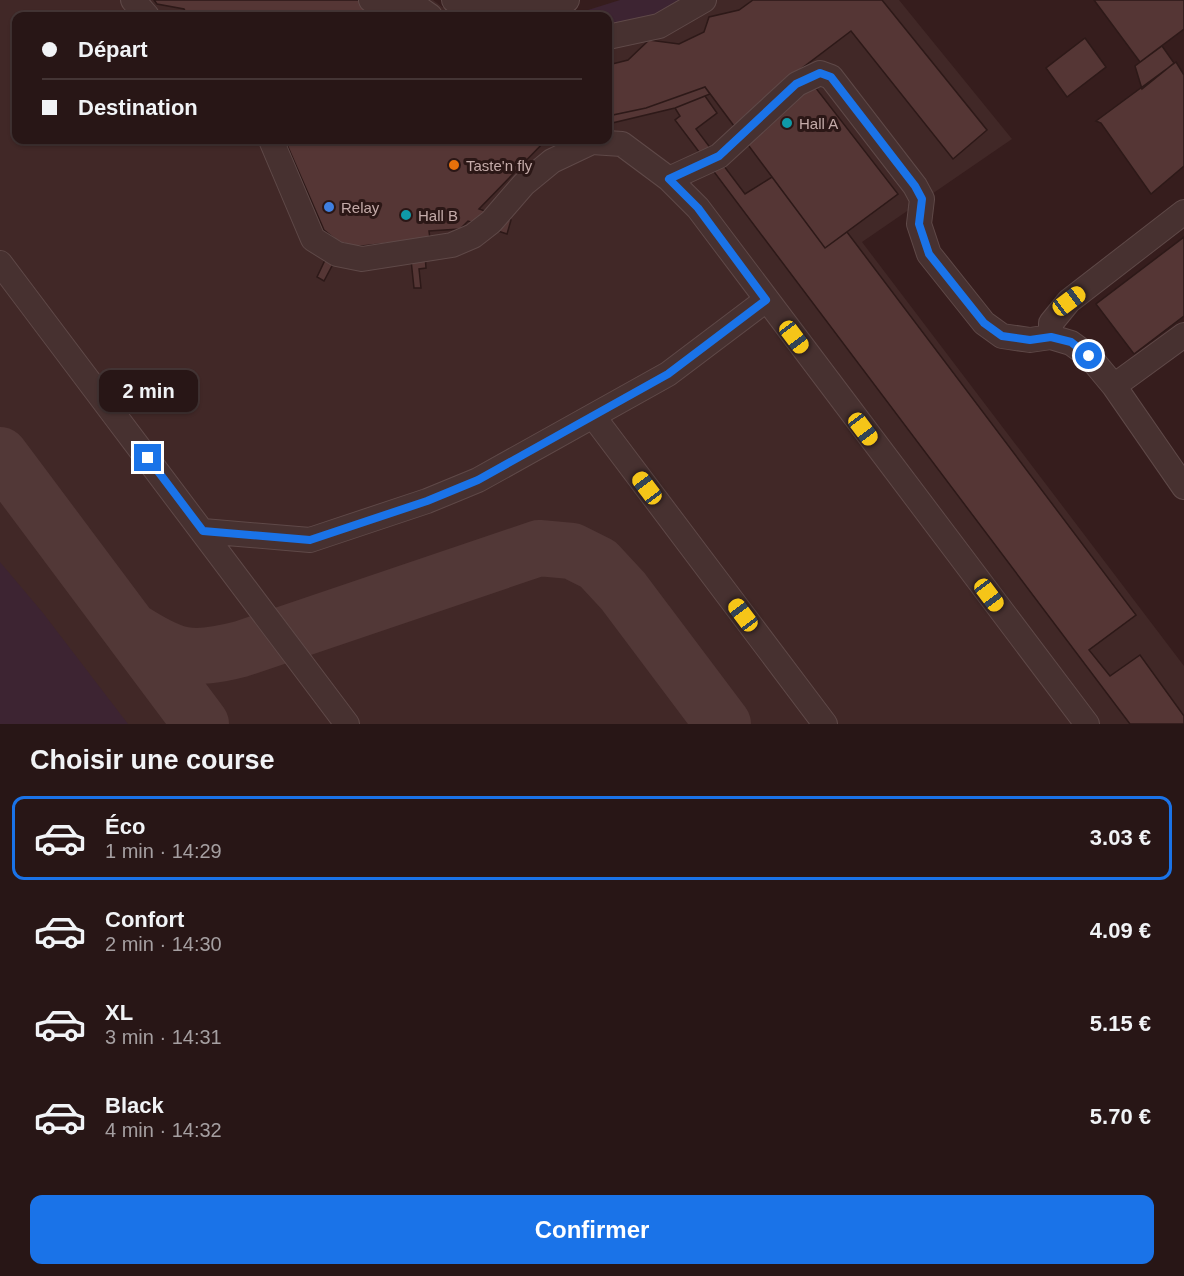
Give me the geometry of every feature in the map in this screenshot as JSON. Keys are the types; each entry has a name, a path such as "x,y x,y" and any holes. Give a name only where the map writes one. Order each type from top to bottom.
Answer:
{"street":[{"path":"133,0 144,12"},
{"path":"371,0 393,12"},
{"path":"407,0 424,12"},
{"path":"454,0 514,8 567,0"},
{"path":"612,36 659,26 704,0"},
{"path":"669,179 719,156 796,84 820,73 831,77 915,186 922,199 919,224 929,254 984,323 1002,336 1030,340 1051,337 1071,342 1089,356 1114,386 1184,487"},
{"path":"612,143 622,144 669,179 698,208 1087,724"},
{"path":"273,144 313,239 337,254 362,259 452,245 473,236 491,222 524,184 545,166 588,144"},
{"path":"1051,337 1051,323 1069,301 1184,212"},
{"path":"0,263 347,724"},
{"path":"203,531 310,540 427,501 478,480 668,374 766,300"},
{"path":"1114,386 1184,335"},
{"path":"593,416 825,724"}],"shaded area":[{"path":"0,0 433,0 449,12 12,12 12,144 612,144 612,41 698,0 899,0 1012,139 862,242 1184,666 1184,724 0,724"},
{"path":"620,0 689,0 650,19 612,29 612,12 576,12"},
{"path":"0,562 43,613 128,724 0,724"}],"building":[{"path":"154,0 375,0 392,12 186,12 184,9 157,4"},
{"name":"Hall A","path":"753,0 882,0 987,130 953,159 851,31 801,69 898,194 825,248 705,87 646,108 612,115 612,64 628,60 649,40 679,44 704,32 709,17 739,10"},
{"path":"1094,0 1184,0 1184,29 1140,62"},
{"path":"1085,38 1106,67 1067,97 1046,68"},
{"path":"1162,46 1174,63 1142,89 1135,66"},
{"path":"1176,62 1184,75 1184,166 1151,194 1101,123 1096,121"},
{"path":"705,87 710,94 675,108 612,123 612,115 646,108"},
{"path":"705,96 717,113 696,129 745,194 772,177 825,248 847,232 1136,615 1089,650 1110,676 1140,655 1184,716 1184,724 1130,724 675,120 680,116 675,108"},
{"name":"Hall B","path":"287,144 542,144 479,209 511,220 507,234 468,221 460,229 429,231 430,239 424,240 426,268 419,269 421,288 414,288 409,241 352,247 344,243 324,281 317,277 335,239 324,230"},
{"path":"1184,237 1184,316 1134,354 1096,304"}],"taxiway":[{"path":"0,455 201,724"},
{"path":"130,629 171,652 195,656 223,653 241,649 539,548 572,551 598,564 623,591 723,724"}],"place":[{"name":"Hall A","path":"787,123"},
{"name":"Taste'n fly","path":"454,165"},
{"name":"Relay","path":"329,207"},
{"name":"Hall B","path":"406,215"}],"route":[{"path":"148,458 203,531 310,540 427,501 478,480 668,374 766,300 698,208 669,179 719,156 796,84 820,73 831,77 915,186 922,199 919,224 929,254 984,323 1002,336 1030,340 1051,337 1071,342 1089,356"}]}
